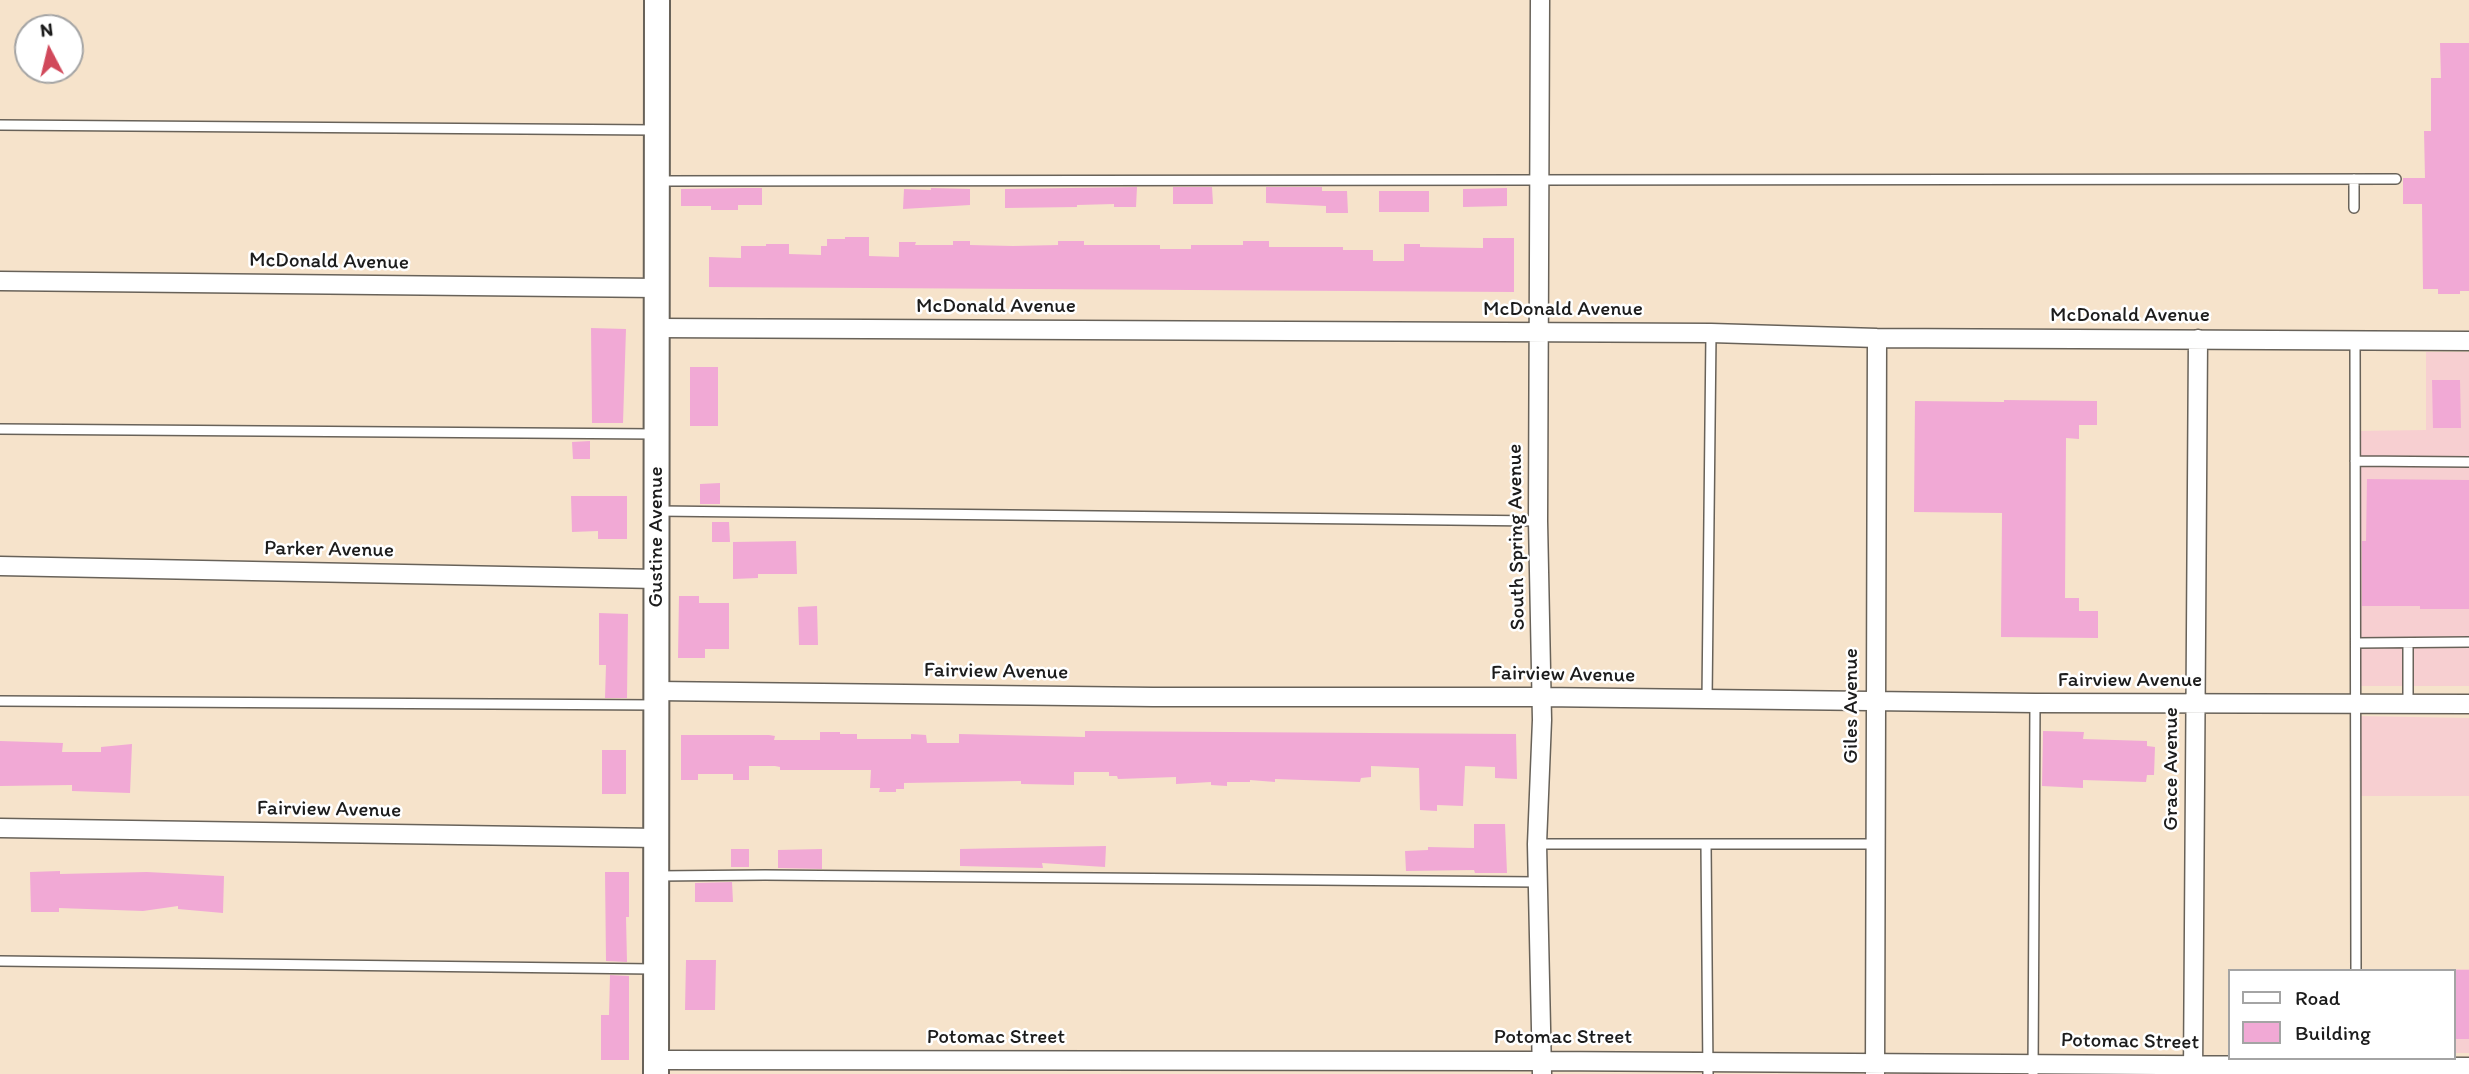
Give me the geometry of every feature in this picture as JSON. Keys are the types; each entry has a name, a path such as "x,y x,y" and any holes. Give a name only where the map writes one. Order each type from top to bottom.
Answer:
{"street":[{"name":"Gustine Avenue","path":"656,1067 657,0"},
{"name":"South Spring Avenue","path":"1540,0 1538,521 1541,697 1537,882 1542,1067"},
{"name":"McDonald Avenue","path":"0,281 657,288"},
{"name":"McDonald Avenue","path":"657,328 1711,333 1877,338 2469,341"},
{"name":"Giles Avenue","path":"1875,1068 1877,338"},
{"name":"Grace Avenue","path":"2193,1070 2198,339"},
{"name":"Parker Avenue","path":"0,566 657,579"},
{"name":"Fairview Avenue","path":"657,698 1541,697 2035,703 2469,704"},
{"name":"Fairview Avenue","path":"0,828 657,838"},
{"name":"Potomac Street","path":"656,1067 2193,1070 2355,1066 2469,1067"}],"lane":[{"path":"0,125 657,130"},
{"path":"2354,179 2354,208"},
{"path":"657,181 2396,180"},
{"path":"1707,700 1711,333"},
{"path":"2355,340 2356,969"},
{"path":"0,429 657,434"},
{"path":"2355,461 2469,462"},
{"path":"657,511 1538,521"},
{"path":"2356,643 2469,642"},
{"path":"2407,643 2408,704"},
{"path":"0,701 657,698"},
{"path":"2033,1069 2035,703"},
{"path":"1537,844 1874,844"},
{"path":"1706,844 1708,1068"},
{"path":"657,876 1537,882"},
{"path":"0,961 657,969"}],"shaded area":[{"path":"2426,352 2469,352 2469,686 2356,686 2355,431 2426,430"},
{"path":"2356,716 2469,718 2469,796 2356,796"},
{"path":"2455,969 2469,969 2469,1053 2455,1053"}],"building":[{"path":"2440,43 2469,43 2469,291 2460,291 2460,294 2438,294 2438,289 2423,289 2422,204 2403,204 2403,178 2425,178 2424,131 2431,131 2431,78 2441,78"},
{"path":"1137,187 1136,207 1114,207 1114,204 1005,208 1005,189"},
{"path":"1173,187 1212,187 1213,204 1173,204"},
{"path":"1266,187 1322,187 1322,191 1347,191 1348,213 1326,213 1326,206 1266,203"},
{"path":"762,188 762,205 738,205 738,210 711,210 711,206 681,206 681,189"},
{"path":"1507,188 1507,206 1463,207 1463,189"},
{"path":"904,189 970,189 970,205 903,209"},
{"path":"1379,191 1429,191 1429,212 1379,212"},
{"path":"869,237 869,256 899,257 899,242 916,242 915,245 953,245 953,241 970,241 970,245 1013,246 1058,245 1058,241 1084,241 1084,245 1160,245 1160,249 1191,249 1191,245 1243,245 1243,241 1269,241 1269,247 1343,247 1343,250 1373,250 1373,261 1404,261 1404,244 1420,244 1420,247 1483,248 1483,238 1514,238 1514,292 709,287 709,257 741,258 741,246 766,244 789,244 789,254 821,255 821,246 827,246 827,239"},
{"path":"591,328 626,329 623,423 592,423"},
{"path":"690,367 718,367 718,426 690,426"},
{"path":"2432,380 2460,380 2461,428 2433,428"},
{"path":"1915,401 2097,401 2097,425 2079,425 2079,439 2066,438 2065,598 2079,598 2079,611 2098,611 2098,638 2001,637 2002,513 1914,512"},
{"path":"590,441 590,459 573,459 572,442"},
{"path":"2367,479 2469,480 2469,609 2362,606 2362,541 2366,541"},
{"path":"720,483 720,504 700,504 700,484"},
{"path":"571,496 627,496 627,539 598,539 598,531 572,532"},
{"path":"712,522 729,522 730,542 712,542"},
{"path":"796,541 797,574 758,574 758,578 733,579 733,542"},
{"path":"679,596 699,596 699,603 729,603 729,649 705,649 705,658 678,658"},
{"path":"817,606 818,645 799,645 798,607"},
{"path":"599,613 628,614 627,698 605,698 606,665 599,665"},
{"path":"1085,731 1516,734 1517,779 1495,778 1495,767 1465,766 1463,806 1437,805 1437,811 1420,810 1419,768 1371,766 1371,777 1361,778 1360,782 1275,779 1275,782 1227,782 1227,786 1211,785 1211,782 1176,784 1176,777 1118,779 1117,776 1109,776 1109,772 1074,772 1074,785 1021,784 1021,781 904,783 904,789 896,789 896,792 879,792 880,788 870,788 871,770 780,770 780,767 775,766 749,766 749,780 733,780 733,774 698,774 698,780 681,780 681,735 769,735 775,736 774,740 820,740 820,732 857,734 857,739 911,739 911,734 926,735 927,743 959,743 959,734 1085,737"},
{"path":"2043,731 2084,732 2083,739 2147,741 2147,746 2155,747 2154,775 2147,775 2146,782 2083,780 2083,788 2042,786"},
{"path":"0,741 63,743 62,752 101,752 101,747 132,744 130,793 72,791 72,785 0,786"},
{"path":"602,750 626,750 626,794 602,794"},
{"path":"1474,824 1505,824 1507,873 1475,873 1474,870 1406,871 1405,851 1428,850 1428,847 1474,848"},
{"path":"1106,846 1105,867 1042,863 1043,868 960,866 960,849"},
{"path":"731,849 749,849 749,867 731,867"},
{"path":"822,849 822,869 778,868 778,850"},
{"path":"60,871 60,874 147,872 224,876 223,913 178,909 178,906 143,911 59,908 59,912 31,912 30,872"},
{"path":"605,872 629,872 627,962 606,961"},
{"path":"732,882 733,902 695,902 695,883"},
{"path":"686,960 716,960 715,1010 685,1010"},
{"path":"2455,970 2469,970 2469,1039 2455,1039"},
{"path":"610,975 629,976 629,1060 601,1060 601,1015 609,1015"}]}
